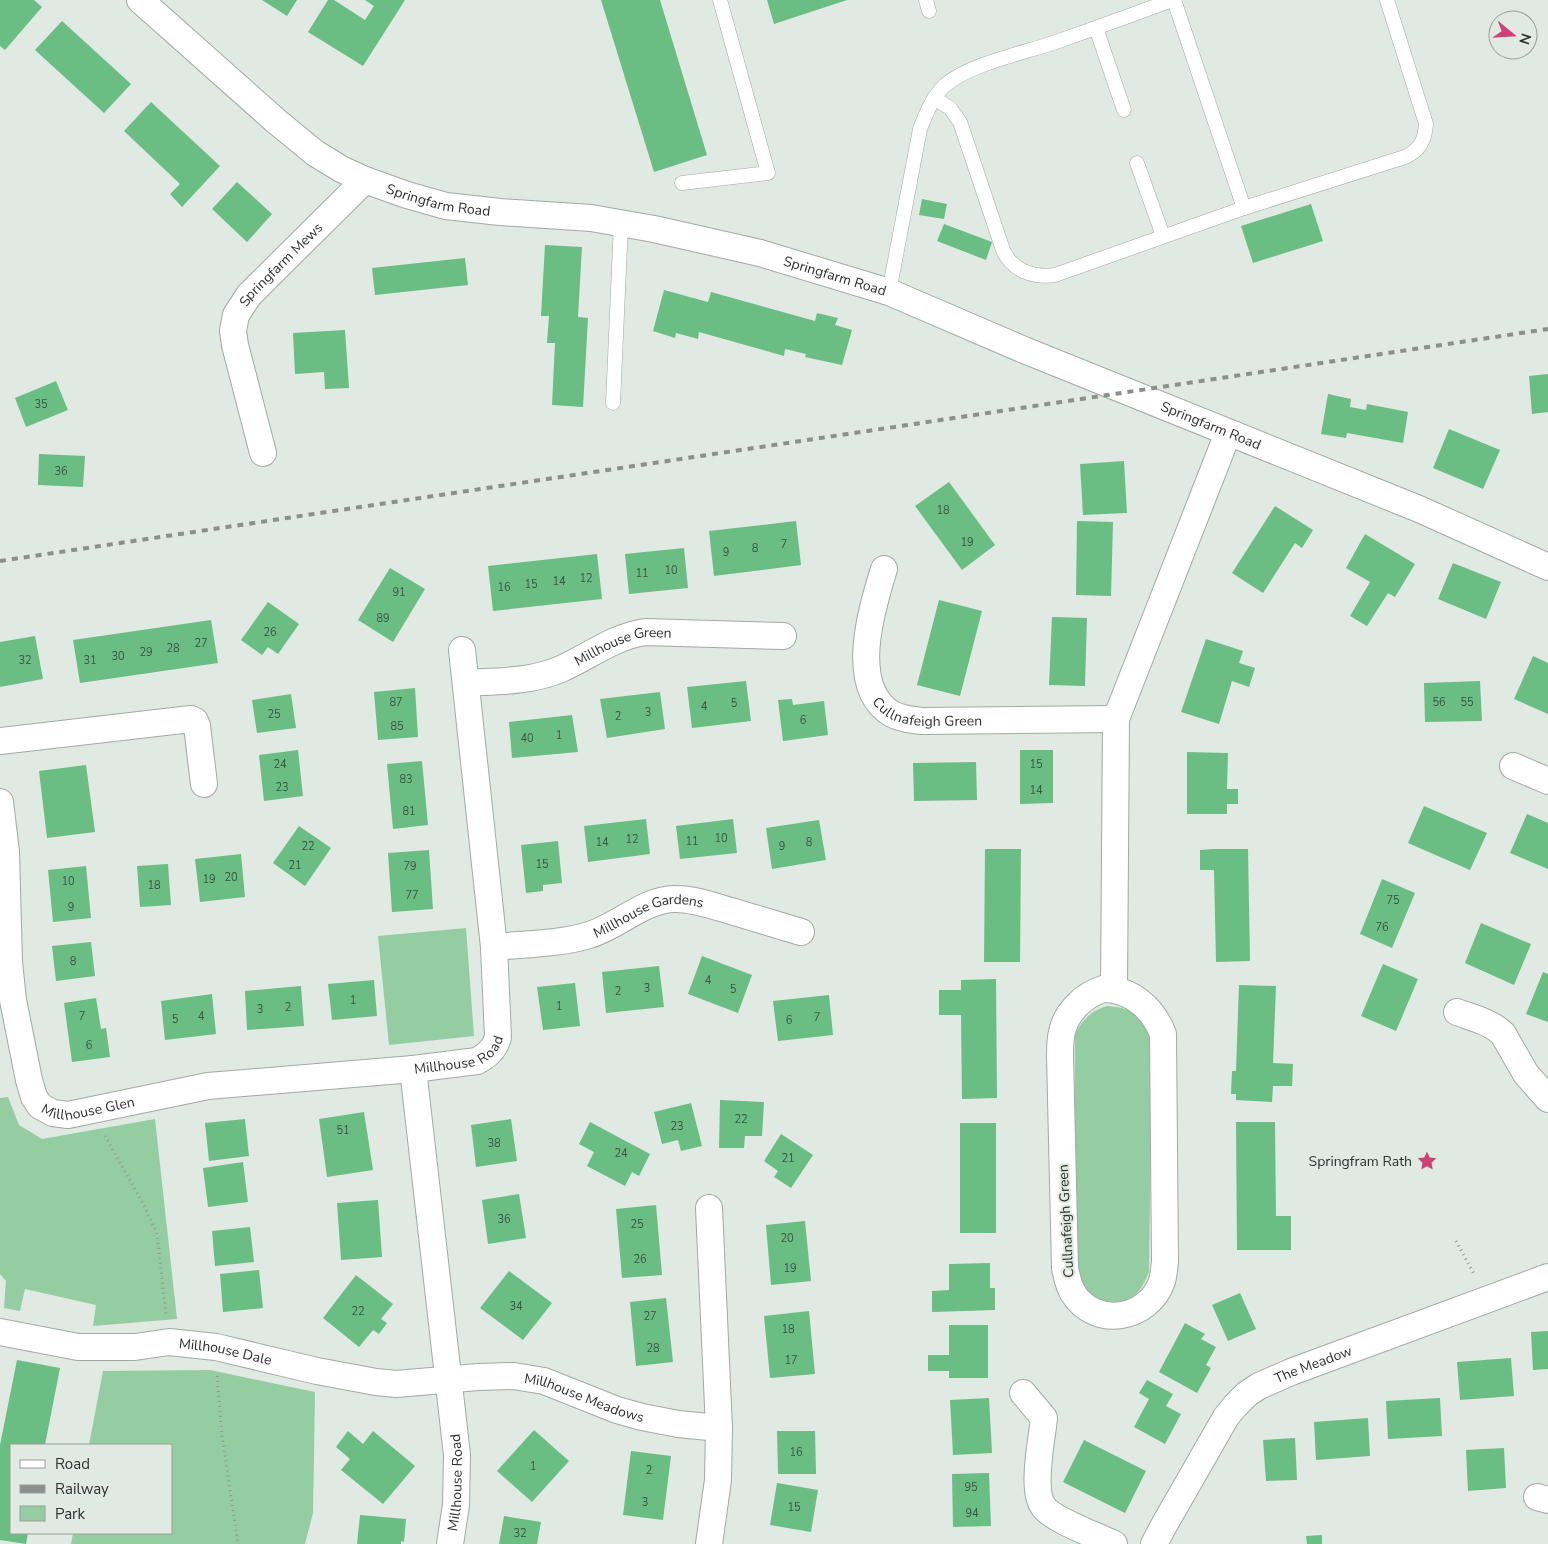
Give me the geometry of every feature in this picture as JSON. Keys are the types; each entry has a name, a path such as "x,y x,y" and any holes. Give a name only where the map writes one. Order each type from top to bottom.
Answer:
{"street":[{"name":"Springfarm Road","path":"140,0 276,121 315,153 341,169 365,180 446,206 500,212 591,218 654,229 760,253 889,292 1228,434 1419,509 1548,567"},
{"name":"Springfarm Mews","path":"263,453 235,345 233,331 236,315 254,288 365,180"},
{"path":"1114,989 1116,719 1228,434"},
{"name":"Cullnafeigh Green","path":"884,569 869,626 867,655 871,688 886,710 902,718 922,721 1116,719"},
{"name":"Millhouse Green","path":"466,683 523,679 544,675 561,669 607,644 640,633 783,636"},
{"name":"Millhouse Road","path":"450,1544 456,1505 457,1455 413,1069 477,1061 485,1057 496,1045 499,1027 494,947 462,650"},
{"path":"0,741 192,719 197,726 204,784"},
{"path":"1513,766 1548,781"},
{"name":"Millhouse Glen","path":"0,802 6,852 9,962 30,1086 40,1106 50,1112 68,1114 208,1086 413,1069"},
{"name":"Millhouse Gardens","path":"494,947 590,935 623,920 645,907 660,901 674,899 710,905 801,932"},
{"name":"Cullnafeigh Green","path":"1103,989 1114,989 1131,996 1150,1011 1158,1022 1163,1034 1164,1262 1162,1280 1150,1301 1132,1313 1112,1316 1097,1313 1085,1305 1074,1295 1068,1283 1060,1056 1062,1032 1072,1010 1084,998 1094,992 1103,989"},
{"path":"1457,1012 1483,1022 1503,1034 1526,1074 1548,1099"},
{"path":"709,1208 713,1260 719,1428 718,1480 709,1544"},
{"name":"The Meadow","path":"1154,1544 1226,1417 1247,1394 1258,1386 1290,1372 1548,1277"},
{"name":"Millhouse Dale","path":"0,1332 78,1347 135,1347 169,1342 216,1347 317,1371 376,1382 396,1384 448,1379"},
{"name":"Millhouse Meadows","path":"448,1379 514,1376 544,1381 617,1410 642,1417 678,1424 719,1428"},
{"path":"1023,1393 1044,1418 1037,1485 1043,1506 1059,1518 1114,1544"}],"lane":[{"path":"682,183 768,173 720,0"},
{"path":"889,292 920,129 934,98 944,86 970,70 1173,0 1244,208"},
{"path":"934,98 950,108 960,122 1003,250 1009,261 1027,272 1038,275 1055,275 1244,208 1406,157 1417,150 1425,136 1426,124 1387,0"},
{"path":"1096,28 1124,110"},
{"path":"1137,163 1163,236"},
{"path":"613,403 621,223"}],"path":[{"path":"90,1110 145,1207 157,1234 169,1342"},
{"path":"1456,1241 1473,1272"},
{"path":"216,1347 217,1391 238,1544"}],"green space":[{"path":"466,928 474,1036 389,1045 378,936"},
{"path":"1107,1006 1127,1010 1140,1018 1148,1032 1152,1051 1149,1272 1138,1293 1123,1303 1114,1304 1090,1298 1074,1266 1075,1034 1088,1016 1096,1010"},
{"path":"8,1097 19,1125 42,1139 155,1119 177,1319 93,1326 96,1305 25,1289 20,1311 4,1308 6,1281 0,1274 0,1098"},
{"path":"210,1370 315,1392 313,1513 305,1544 71,1544 73,1534 172,1534 172,1444 89,1444 103,1371"}],"building":[{"path":"0,0 34,0 42,7 5,50 0,46"},
{"path":"262,0 297,0 287,16"},
{"path":"328,0 334,0 365,20 374,6 365,0 405,0 363,66 308,32"},
{"path":"601,0 660,0 707,155 654,172"},
{"path":"767,0 847,0 774,24"},
{"path":"62,21 131,84 104,113 35,50"},
{"path":"151,102 220,166 182,207 170,194 180,184 124,131"},
{"path":"237,182 272,214 247,242 212,209"},
{"path":"922,199 947,204 944,219 919,215"},
{"path":"1311,204 1323,241 1253,263 1241,226"},
{"path":"944,224 992,242 986,260 937,241"},
{"path":"545,245 582,247 578,317 588,318 583,407 552,405 555,343 547,343 549,316 541,316"},
{"path":"465,258 468,285 375,295 372,268"},
{"path":"664,290 708,302 711,292 815,321 817,313 838,318 835,325 852,330 842,365 805,357 806,354 785,349 784,356 699,332 698,339 676,333 675,338 653,331"},
{"path":"345,330 349,388 325,389 324,372 295,374 293,333"},
{"path":"1548,374 1548,412 1532,414 1529,376"},
{"path":"56,381 68,410 26,427 15,398"},
{"path":"1328,394 1351,399 1350,407 1366,410 1367,404 1408,412 1403,443 1347,433 1346,438 1321,434"},
{"path":"1449,429 1500,450 1483,489 1433,468"},
{"path":"39,454 85,456 83,487 38,485"},
{"path":"1124,461 1127,513 1083,515 1080,464"},
{"path":"949,482 995,545 962,570 915,506"},
{"path":"1275,506 1313,530 1302,548 1295,543 1263,593 1232,573"},
{"path":"796,521 801,565 714,576 709,531"},
{"path":"1077,521 1113,522 1111,596 1076,595"},
{"path":"1365,534 1415,564 1395,597 1388,593 1367,626 1350,616 1370,582 1346,568"},
{"path":"684,548 688,588 629,594 625,554"},
{"path":"597,554 602,599 493,611 488,566"},
{"path":"1453,563 1501,582 1486,619 1438,599"},
{"path":"390,568 425,589 393,642 358,620"},
{"path":"939,600 982,611 960,696 917,685"},
{"path":"268,602 299,624 278,654 268,647 262,655 241,640"},
{"path":"1052,617 1087,618 1085,686 1049,685"},
{"path":"211,620 218,663 80,683 73,640"},
{"path":"35,636 43,679 0,687 0,642"},
{"path":"1206,639 1243,651 1239,663 1255,668 1249,687 1232,681 1219,724 1181,712"},
{"path":"1533,656 1548,663 1548,714 1514,699"},
{"path":"746,681 751,721 692,728 687,687"},
{"path":"1480,681 1482,721 1425,722 1424,683"},
{"path":"415,688 418,737 378,740 374,692"},
{"path":"660,692 665,729 607,738 600,699"},
{"path":"291,694 296,728 257,733 252,700"},
{"path":"792,699 793,705 824,701 828,735 783,741 778,700"},
{"path":"572,715 578,752 512,758 509,722"},
{"path":"298,750 303,796 264,801 259,755"},
{"path":"1020,750 1053,750 1053,803 1020,804"},
{"path":"1187,752 1228,753 1227,789 1238,789 1238,804 1227,804 1227,814 1187,814"},
{"path":"422,761 428,825 393,829 387,764"},
{"path":"976,762 977,800 914,801 913,763"},
{"path":"86,765 95,832 47,838 39,771"},
{"path":"1424,806 1487,833 1470,870 1408,843"},
{"path":"1527,814 1548,823 1548,869 1510,853"},
{"path":"646,819 650,854 588,862 584,826"},
{"path":"733,819 737,853 680,859 676,826"},
{"path":"819,820 826,860 772,869 766,828"},
{"path":"299,826 331,848 305,886 273,863"},
{"path":"558,841 562,883 543,885 543,891 526,893 521,845"},
{"path":"985,849 1021,849 1020,962 984,962"},
{"path":"1248,849 1250,961 1216,962 1214,870 1200,870 1200,850"},
{"path":"429,850 433,909 392,912 388,853"},
{"path":"241,854 245,897 200,902 195,859"},
{"path":"168,864 171,905 140,907 137,866"},
{"path":"86,866 91,918 53,922 48,870"},
{"path":"1382,879 1415,893 1392,948 1360,934"},
{"path":"1481,923 1531,944 1514,985 1465,963"},
{"path":"91,942 95,976 56,981 52,946"},
{"path":"702,956 752,975 738,1013 688,994"},
{"path":"1383,964 1418,979 1396,1031 1361,1016"},
{"path":"659,966 664,1007 606,1013 602,972"},
{"path":"1543,972 1548,974 1548,1022 1526,1014"},
{"path":"996,979 997,1098 962,1099 961,1015 939,1015 939,990 961,990 961,980"},
{"path":"374,980 377,1016 332,1020 328,984"},
{"path":"575,983 580,1026 543,1030 537,987"},
{"path":"1239,985 1276,986 1273,1063 1293,1064 1292,1086 1273,1086 1272,1102 1236,1100 1236,1094 1231,1094 1232,1071 1236,1071"},
{"path":"301,986 304,1026 247,1030 245,991"},
{"path":"212,994 216,1034 165,1040 161,1001"},
{"path":"829,995 833,1035 778,1041 773,1001"},
{"path":"96,998 101,1029 106,1028 110,1057 72,1062 64,1003"},
{"path":"720,1100 764,1102 762,1136 745,1136 744,1148 719,1148"},
{"path":"691,1103 702,1146 681,1151 678,1140 662,1144 654,1112"},
{"path":"364,1112 373,1170 327,1177 319,1119"},
{"path":"245,1119 249,1156 209,1161 205,1123"},
{"path":"511,1119 517,1161 476,1167 471,1125"},
{"path":"590,1122 650,1154 639,1176 632,1172 625,1186 587,1166 594,1152 579,1144"},
{"path":"1236,1122 1275,1122 1276,1216 1291,1216 1291,1250 1237,1250"},
{"path":"960,1123 996,1123 996,1233 960,1233"},
{"path":"781,1134 813,1155 791,1188 774,1177 778,1171 764,1161"},
{"path":"243,1162 248,1202 208,1207 203,1168"},
{"path":"519,1194 526,1238 488,1244 482,1200"},
{"path":"378,1200 382,1257 341,1260 337,1203"},
{"path":"656,1205 662,1275 622,1278 616,1209"},
{"path":"805,1221 811,1281 771,1285 766,1225"},
{"path":"250,1227 254,1262 215,1266 212,1231"},
{"path":"990,1263 990,1288 995,1288 995,1310 932,1312 932,1291 949,1290 949,1264"},
{"path":"259,1270 263,1308 223,1312 220,1274"},
{"path":"509,1271 552,1303 523,1340 480,1308"},
{"path":"356,1275 393,1304 381,1319 387,1323 379,1334 373,1330 359,1347 323,1318"},
{"path":"1240,1293 1256,1329 1228,1341 1212,1305"},
{"path":"666,1298 673,1362 636,1366 630,1302"},
{"path":"809,1311 815,1374 770,1378 764,1316"},
{"path":"1185,1323 1205,1334 1201,1339 1216,1347 1206,1365 1211,1368 1197,1393 1159,1372"},
{"path":"949,1325 988,1325 988,1378 949,1378 949,1371 928,1371 928,1355 949,1355"},
{"path":"1548,1331 1548,1369 1533,1370 1531,1332"},
{"path":"1511,1358 1514,1396 1460,1400 1457,1362"},
{"path":"17,1360 60,1368 45,1444 10,1444 10,1534 28,1534 26,1544 0,1540 0,1445"},
{"path":"1147,1380 1173,1394 1166,1406 1181,1414 1165,1444 1134,1427 1149,1399 1139,1393"},
{"path":"989,1398 992,1453 953,1455 950,1400"},
{"path":"1440,1398 1442,1436 1388,1439 1386,1401"},
{"path":"1368,1418 1370,1456 1316,1460 1314,1422"},
{"path":"534,1430 569,1461 532,1502 497,1471"},
{"path":"348,1431 363,1444 373,1431 415,1466 383,1504 341,1470 350,1459 336,1447"},
{"path":"777,1431 815,1431 816,1474 778,1474"},
{"path":"1295,1438 1297,1480 1266,1481 1263,1440"},
{"path":"1084,1440 1146,1471 1125,1513 1063,1482"},
{"path":"1504,1448 1506,1488 1468,1491 1466,1450"},
{"path":"631,1451 671,1456 663,1520 623,1515"},
{"path":"989,1473 991,1526 953,1527 952,1474"},
{"path":"777,1483 818,1490 811,1532 770,1525"},
{"path":"360,1515 406,1519 404,1542 401,1541 401,1544 357,1544"},
{"path":"504,1516 541,1522 537,1544 499,1544"},
{"path":"1322,1535 1322,1544 1307,1544 1306,1536"}],"railway":[{"path":"0,561 1548,329"}],"place":[{"name":"Springfram Rath","path":"1427,1161"}]}
